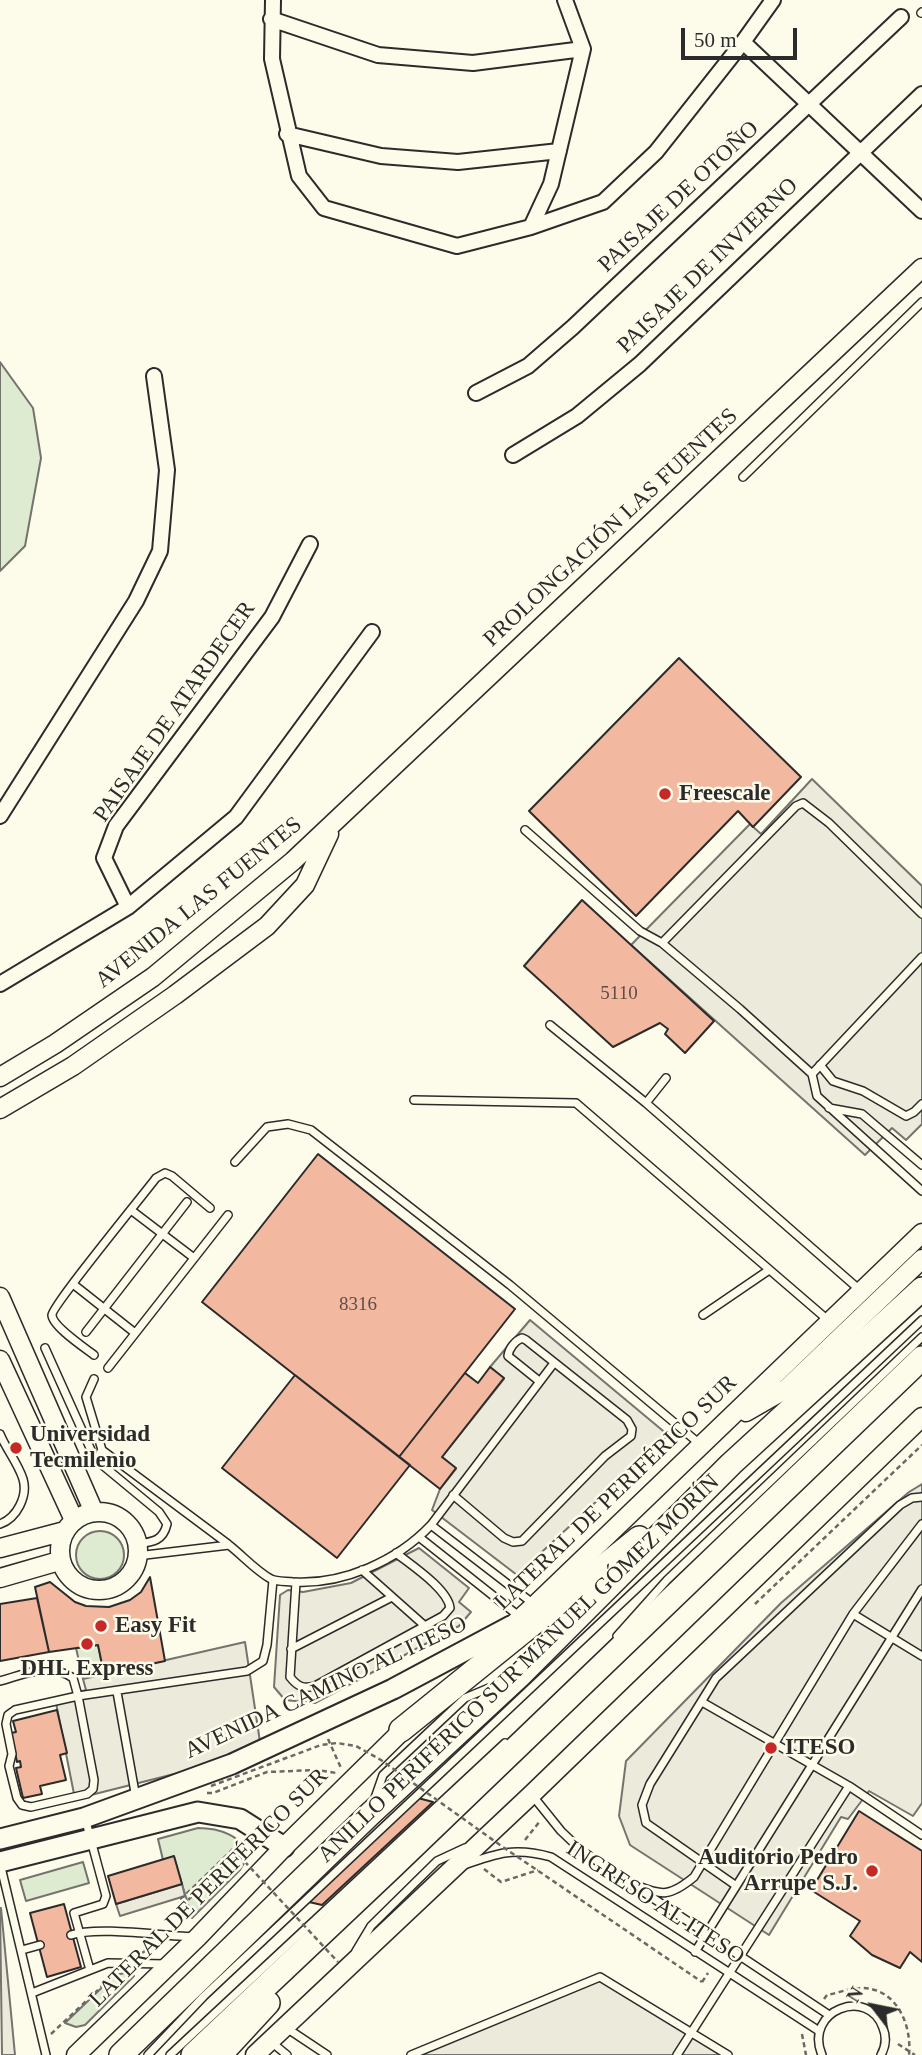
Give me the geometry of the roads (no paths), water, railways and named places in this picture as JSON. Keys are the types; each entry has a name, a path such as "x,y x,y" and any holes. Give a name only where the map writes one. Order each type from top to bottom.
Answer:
{"highway":[{"name":"ANILLO PERIFÉRICO SUR MANUEL GÓMEZ MORÍN","path":"121,2055 369,1815 519,1676 731,1464 922,1289"},
{"path":"193,2055 922,1358"},
{"path":"401,1731 731,1464"},
{"path":"220,2055 390,1869"}],"main road":[{"name":"AVENIDA CAMINO AL ITESO","path":"0,1839 85,1818 232,1764 393,1689 516,1622"},
{"path":"0,1862 198,1812 240,1819 284,1847"}],"street":[{"path":"273,0 272,59 287,134 299,176 324,208 457,246 531,227 603,202 656,152 773,0"},
{"path":"531,227 551,184 583,49 565,0"},
{"name":"PAISAJE DE OTOÑO","path":"477,393 528,366 564,335 901,17"},
{"path":"271,19 378,55 473,63 583,49"},
{"path":"743,42 922,211"},
{"name":"PAISAJE DE INVIERNO","path":"513,455 577,416 640,364 922,94"},
{"path":"287,134 381,156 458,162 559,151"},
{"name":"PROLONGACIÓN LAS FUENTES","path":"333,824 922,268"},
{"path":"0,816 136,601 160,551 167,470 154,376"},
{"name":"PAISAJE DE ATARDECER","path":"128,906 104,858 116,826 272,617 310,544"},
{"path":"0,984 128,906 236,817 372,632"},
{"name":"AVENIDA LAS FUENTES","path":"0,1077 55,1044 153,976 293,861 333,824"},
{"name":"AVENIDA LAS FUENTES","path":"0,1109 73,1066 175,995 267,926 305,885 333,824"},
{"name":"LATERAL DE PERIFÉRICO SUR","path":"76,2055 171,1964 401,1731 922,1233"},
{"path":"725,1423 786,1389 922,1259"},
{"path":"0,1297 94,1511"},
{"path":"0,1360 69,1526 60,1545 60,1561 74,1581 86,1588 100,1590 113,1587 124,1580 133,1569 137,1550 134,1533 127,1523 117,1516 94,1511 69,1526 0,1548"},
{"path":"255,2055 342,1966 485,1839 922,1417"},
{"path":"0,1578 60,1561"}],"lane":[{"path":"743,477 922,302"},
{"path":"662,943 796,806 803,803 829,823 922,914"},
{"path":"525,830 640,931 662,943 740,1009 812,1074 817,1096 922,1191"},
{"path":"812,1074 922,957"},
{"path":"550,1025 646,1103 862,1292"},
{"path":"820,1065 833,1081 863,1091 906,1116 922,1104"},
{"path":"646,1103 666,1078"},
{"path":"414,1100 576,1103 829,1321"},
{"path":"829,1108 862,1114 922,1165"},
{"path":"235,1162 267,1127 288,1124 311,1130 510,1285 702,1445"},
{"path":"94,1355 54,1323 54,1307 156,1178 165,1173 172,1176 210,1208"},
{"path":"86,1332 187,1202"},
{"path":"131,1210 194,1258"},
{"path":"108,1368 228,1214"},
{"path":"703,1315 769,1269"},
{"path":"73,1284 135,1333"},
{"path":"148,2055 254,1948 922,1320"},
{"path":"607,1648 667,1580 922,1337"},
{"path":"453,1495 504,1538 513,1542 522,1541 605,1456 631,1436 632,1429 627,1420 526,1340 516,1340 508,1351 508,1356 539,1381"},
{"path":"45,1348 95,1460 159,1512 167,1524 164,1534 156,1541 137,1550"},
{"path":"94,1379 86,1397 102,1450 273,1580 296,1582 346,1576 382,1562 419,1537 431,1525 554,1363"},
{"path":"0,1434 23,1480 23,1497 17,1511 8,1521 0,1524"},
{"path":"95,1460 102,1450"},
{"path":"735,1885 646,1823 642,1805 650,1784 716,1678 900,1505 922,1497"},
{"path":"627,1882 662,1894 671,1893 694,1877 853,1614 922,1524"},
{"path":"431,1525 535,1605"},
{"path":"419,1537 516,1622"},
{"path":"137,1550 229,1545"},
{"path":"296,1582 290,1677 297,1686 305,1688 316,1686 425,1626 443,1616 450,1608 449,1600 396,1553"},
{"path":"362,1570 425,1626"},
{"path":"0,1681 42,1669 62,1671 73,1678 78,1696 94,1780 93,1789 87,1794 31,1807 22,1805 17,1798 9,1766 12,1754 6,1724 8,1715 15,1710 78,1696 247,1671 263,1661 273,1580"},
{"path":"695,1952 922,1589"},
{"path":"292,1649 393,1597"},
{"path":"853,1614 922,1656"},
{"path":"117,1692 136,1799"},
{"path":"702,1702 849,1786 921,1832"},
{"path":"170,2055 516,1732"},
{"path":"677,2055 849,1786"},
{"name":"INGRESO AL ITESO","path":"532,1794 548,1816 582,1851 829,2015"},
{"path":"85,1818 106,1896 103,1904 74,1913 90,1970"},
{"path":"342,1966 371,1926 437,1861 485,1839"},
{"name":"INGRESO AL ITESO","path":"450,1871 496,1853 532,1852 551,1857 819,2031"},
{"path":"0,1862 46,2055"},
{"path":"71,1935 79,1932 198,1937"},
{"path":"22,1951 40,1945"},
{"path":"32,1993 108,1963 171,1964"},
{"path":"411,2055 600,1977 728,2055"},
{"path":"822,2055 818,2040 819,2031 829,2015 840,2008 852,2006 864,2008 875,2015 882,2025 886,2037 881,2055"},
{"path":"284,2027 327,2055"},
{"path":"270,2041 287,2055"}],"place":[{"name":"Freescale","path":"665,794"},
{"name":"Universidad Tecmilenio","path":"16,1448"},
{"name":"Easy Fit","path":"101,1626"},
{"name":"DHL Express","path":"87,1644"},
{"name":"ITESO","path":"771,1748"},
{"name":"Auditorio Pedro Arrupe S.J.","path":"872,1871"}]}
